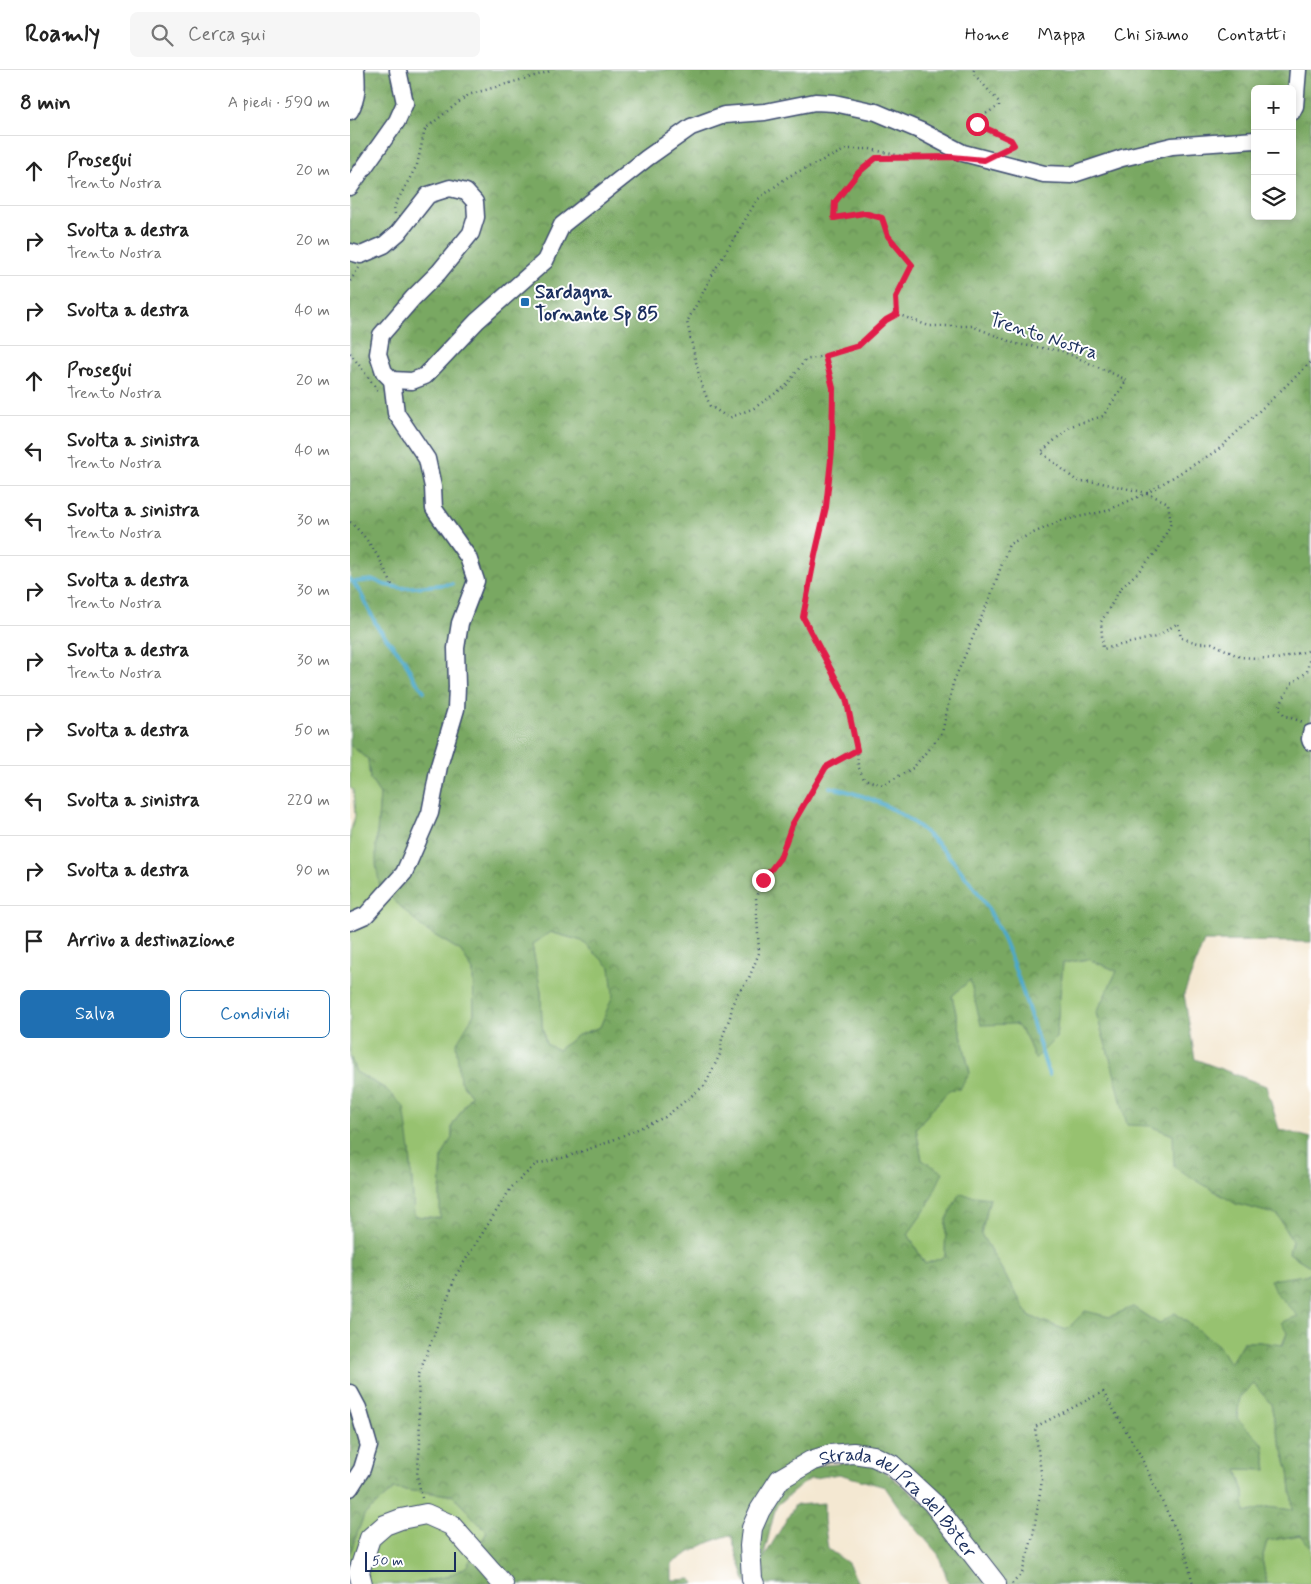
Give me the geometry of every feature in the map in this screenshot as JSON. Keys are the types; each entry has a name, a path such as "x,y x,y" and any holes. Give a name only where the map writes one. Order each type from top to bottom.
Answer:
{"main road":[{"name":"Strada del Pra del Bòter","path":"754,1584 750,1546 752,1528 763,1504 780,1479 811,1461 830,1455 853,1453 873,1456 892,1465 933,1503 996,1584"},
{"path":"362,1584 359,1572 370,1538 384,1525 426,1514 451,1525 503,1584"}],"street":[{"path":"350,111 355,102 357,89 356,70"},
{"path":"350,187 397,121 405,103 398,70"},
{"path":"1296,94 1298,70"},
{"path":"392,380 412,381 424,376 477,321 545,262 562,225 647,158 691,127 724,115 765,112 815,102 834,103 876,112 921,131 963,153 984,160 1044,174 1071,175 1122,158 1172,146 1251,140"},
{"path":"350,252 361,255 384,245 398,232 428,195 450,188 466,192 475,202 476,217 471,233 439,272 412,298 381,335 378,354 384,372 392,380 396,413 427,459 433,487 434,509 468,556 476,581 460,623 456,648 456,709 439,766 430,813 404,873 366,915 350,922"},
{"path":"1307,727 1311,742"},
{"path":"350,1393 358,1408 369,1446 362,1469 350,1488"}],"path":[{"path":"398,232 394,208 417,165 425,129 468,96 551,70"},
{"path":"974,70 972,73 999,102 999,106 982,116 977,124 1011,140 1014,145 984,160"},
{"path":"910,158 870,149 847,149 789,176 758,200 716,268 687,322 700,380 710,406 729,418 754,408 786,386 805,360 858,346 886,320 897,314 896,297 912,265 888,236 882,218 864,213 834,218 835,202 858,173 876,158 910,158 944,158"},
{"name":"Trento Nostra","path":"897,314 929,326 972,326 1016,344 1062,351 1128,380 1103,416 1071,426 1041,452 1077,481 1097,482 1146,493 1168,503 1171,523 1158,550 1121,588 1100,622 1104,649 1156,637 1178,623 1181,638 1198,643 1212,643 1240,657 1277,659 1311,650 1307,672 1291,684 1279,707 1285,716 1307,727"},
{"path":"350,352 379,392"},
{"path":"825,356 833,388 832,450 826,507 803,617 846,698 857,750 858,766 864,779 883,785 914,768 942,733 953,683 991,595 1009,544 1060,521 1106,511 1146,493 1218,450 1311,362"},
{"path":"350,522 361,531 371,546 385,568 392,585"},
{"path":"426,1514 417,1476 420,1445 418,1377 456,1275 511,1188 536,1164 566,1157 606,1143 665,1117 705,1085 720,1054 722,1038 733,1003 749,978 759,953 756,897 763,880 780,858 792,825 826,767 857,750"},
{"path":"1012,1584 1022,1573 1033,1536 1042,1480 1035,1426 1103,1392 1139,1453 1184,1547 1194,1584"}],"green space":[{"path":"350,70 1311,70 1311,942 1204,941 1184,994 1195,1059 1266,1086 1279,1129 1311,1138 1311,1267 1289,1253 1292,1241 1278,1215 1236,1204 1174,1167 1173,1135 1150,1126 1127,1125 1112,1065 1096,1013 1117,971 1088,959 1063,963 1056,1038 1035,1059 1026,1037 1016,1024 981,1025 970,980 952,996 970,1073 960,1089 949,1090 916,1128 922,1160 943,1172 927,1207 908,1234 925,1264 945,1257 946,1221 959,1194 990,1198 981,1234 1029,1316 1066,1330 1085,1311 1109,1317 1133,1307 1159,1324 1175,1313 1218,1345 1230,1364 1243,1342 1283,1345 1287,1333 1281,1322 1298,1316 1275,1292 1270,1280 1311,1274 1311,1548 1300,1535 1267,1541 1262,1559 1267,1584 1004,1584 875,1450 776,1474 746,1584 731,1535 708,1543 672,1563 672,1580 692,1579 694,1584 511,1584 479,1546 487,1532 452,1495 394,1489 364,1515 350,1553 350,1455 352,1451 350,1444 350,1056 356,1072 386,1089 404,1107 410,1150 414,1216 440,1218 442,1157 452,1137 452,1126 471,1095 460,1081 456,1044 474,1014 473,971 461,951 424,929 380,887 376,865 376,847 380,794 370,779 368,759 350,745","holes":["550,932 582,941 610,967 613,995 600,1027 576,1036 558,1050 546,1044 542,1025 541,992 532,945","1254,1384 1271,1404 1289,1471 1293,1510 1267,1507 1245,1513 1244,1492 1237,1469 1267,1470 1263,1444 1237,1418 1240,1396"]},
{"path":"350,745 368,759 370,779 380,794 376,847 424,929 461,951 473,971 474,1014 468,1026 460,1081 471,1095 452,1126 452,1137 442,1157 441,1218 414,1216 410,1150 386,1089 356,1072 350,1056 350,833 355,816 353,790 350,788"},
{"path":"550,932 582,941 610,967 614,995 600,1027 576,1036 558,1050 546,1044 542,1025 541,992 532,945"},
{"path":"1088,959 1117,971 1096,1013 1112,1065 1150,1126 1173,1135 1236,1204 1278,1215 1292,1241 1289,1253 1311,1267 1311,1274 1271,1281 1275,1292 1299,1316 1287,1333 1282,1345 1243,1342 1230,1364 1195,1329 1175,1313 1159,1324 1133,1307 1109,1317 1085,1311 1066,1330 1029,1316 981,1234 990,1198 946,1221 945,1257 925,1264 908,1234 927,1207 922,1160 916,1128 949,1090 970,1073 952,996 970,980 1016,1024 1026,1037 1035,1059 1056,1038 1063,963"},
{"path":"1254,1384 1271,1404 1289,1471 1293,1510 1267,1507 1245,1514 1244,1492 1237,1469 1267,1470 1263,1444 1237,1418 1240,1396"},
{"path":"872,1461 929,1507 989,1584 949,1584 938,1554 905,1516 885,1487 839,1474 809,1479 776,1506 763,1559 795,1505 824,1503 828,1549 848,1563 860,1584 760,1584 758,1529 784,1483 813,1466"},
{"path":"394,1489 452,1495 487,1532 467,1567 448,1576 414,1584 350,1584 350,1553 364,1515"},
{"path":"1300,1535 1311,1548 1311,1584 1267,1584 1262,1559 1267,1541"},
{"path":"472,1557 496,1584 414,1584 448,1576 466,1567"}],"waterway":[{"path":"350,579 361,594 378,628 404,659 414,679 424,691"},
{"path":"353,582 374,580 385,585 402,588 452,584"},
{"path":"830,787 870,799 904,816 933,839 981,897 1009,953 1049,1075"}],"place":[{"name":"Sardagna Tornante Sp 85","path":"525,302"}],"route":[{"path":"763,880 780,858 792,825 826,767 857,750 846,698 803,617 826,507 832,450 833,388 825,356 858,346 886,320 897,314 896,297 912,265 888,236 882,218 864,213 834,218 835,202 858,173 876,158 952,157 984,160 1014,145 1011,140 977,124"}]}
